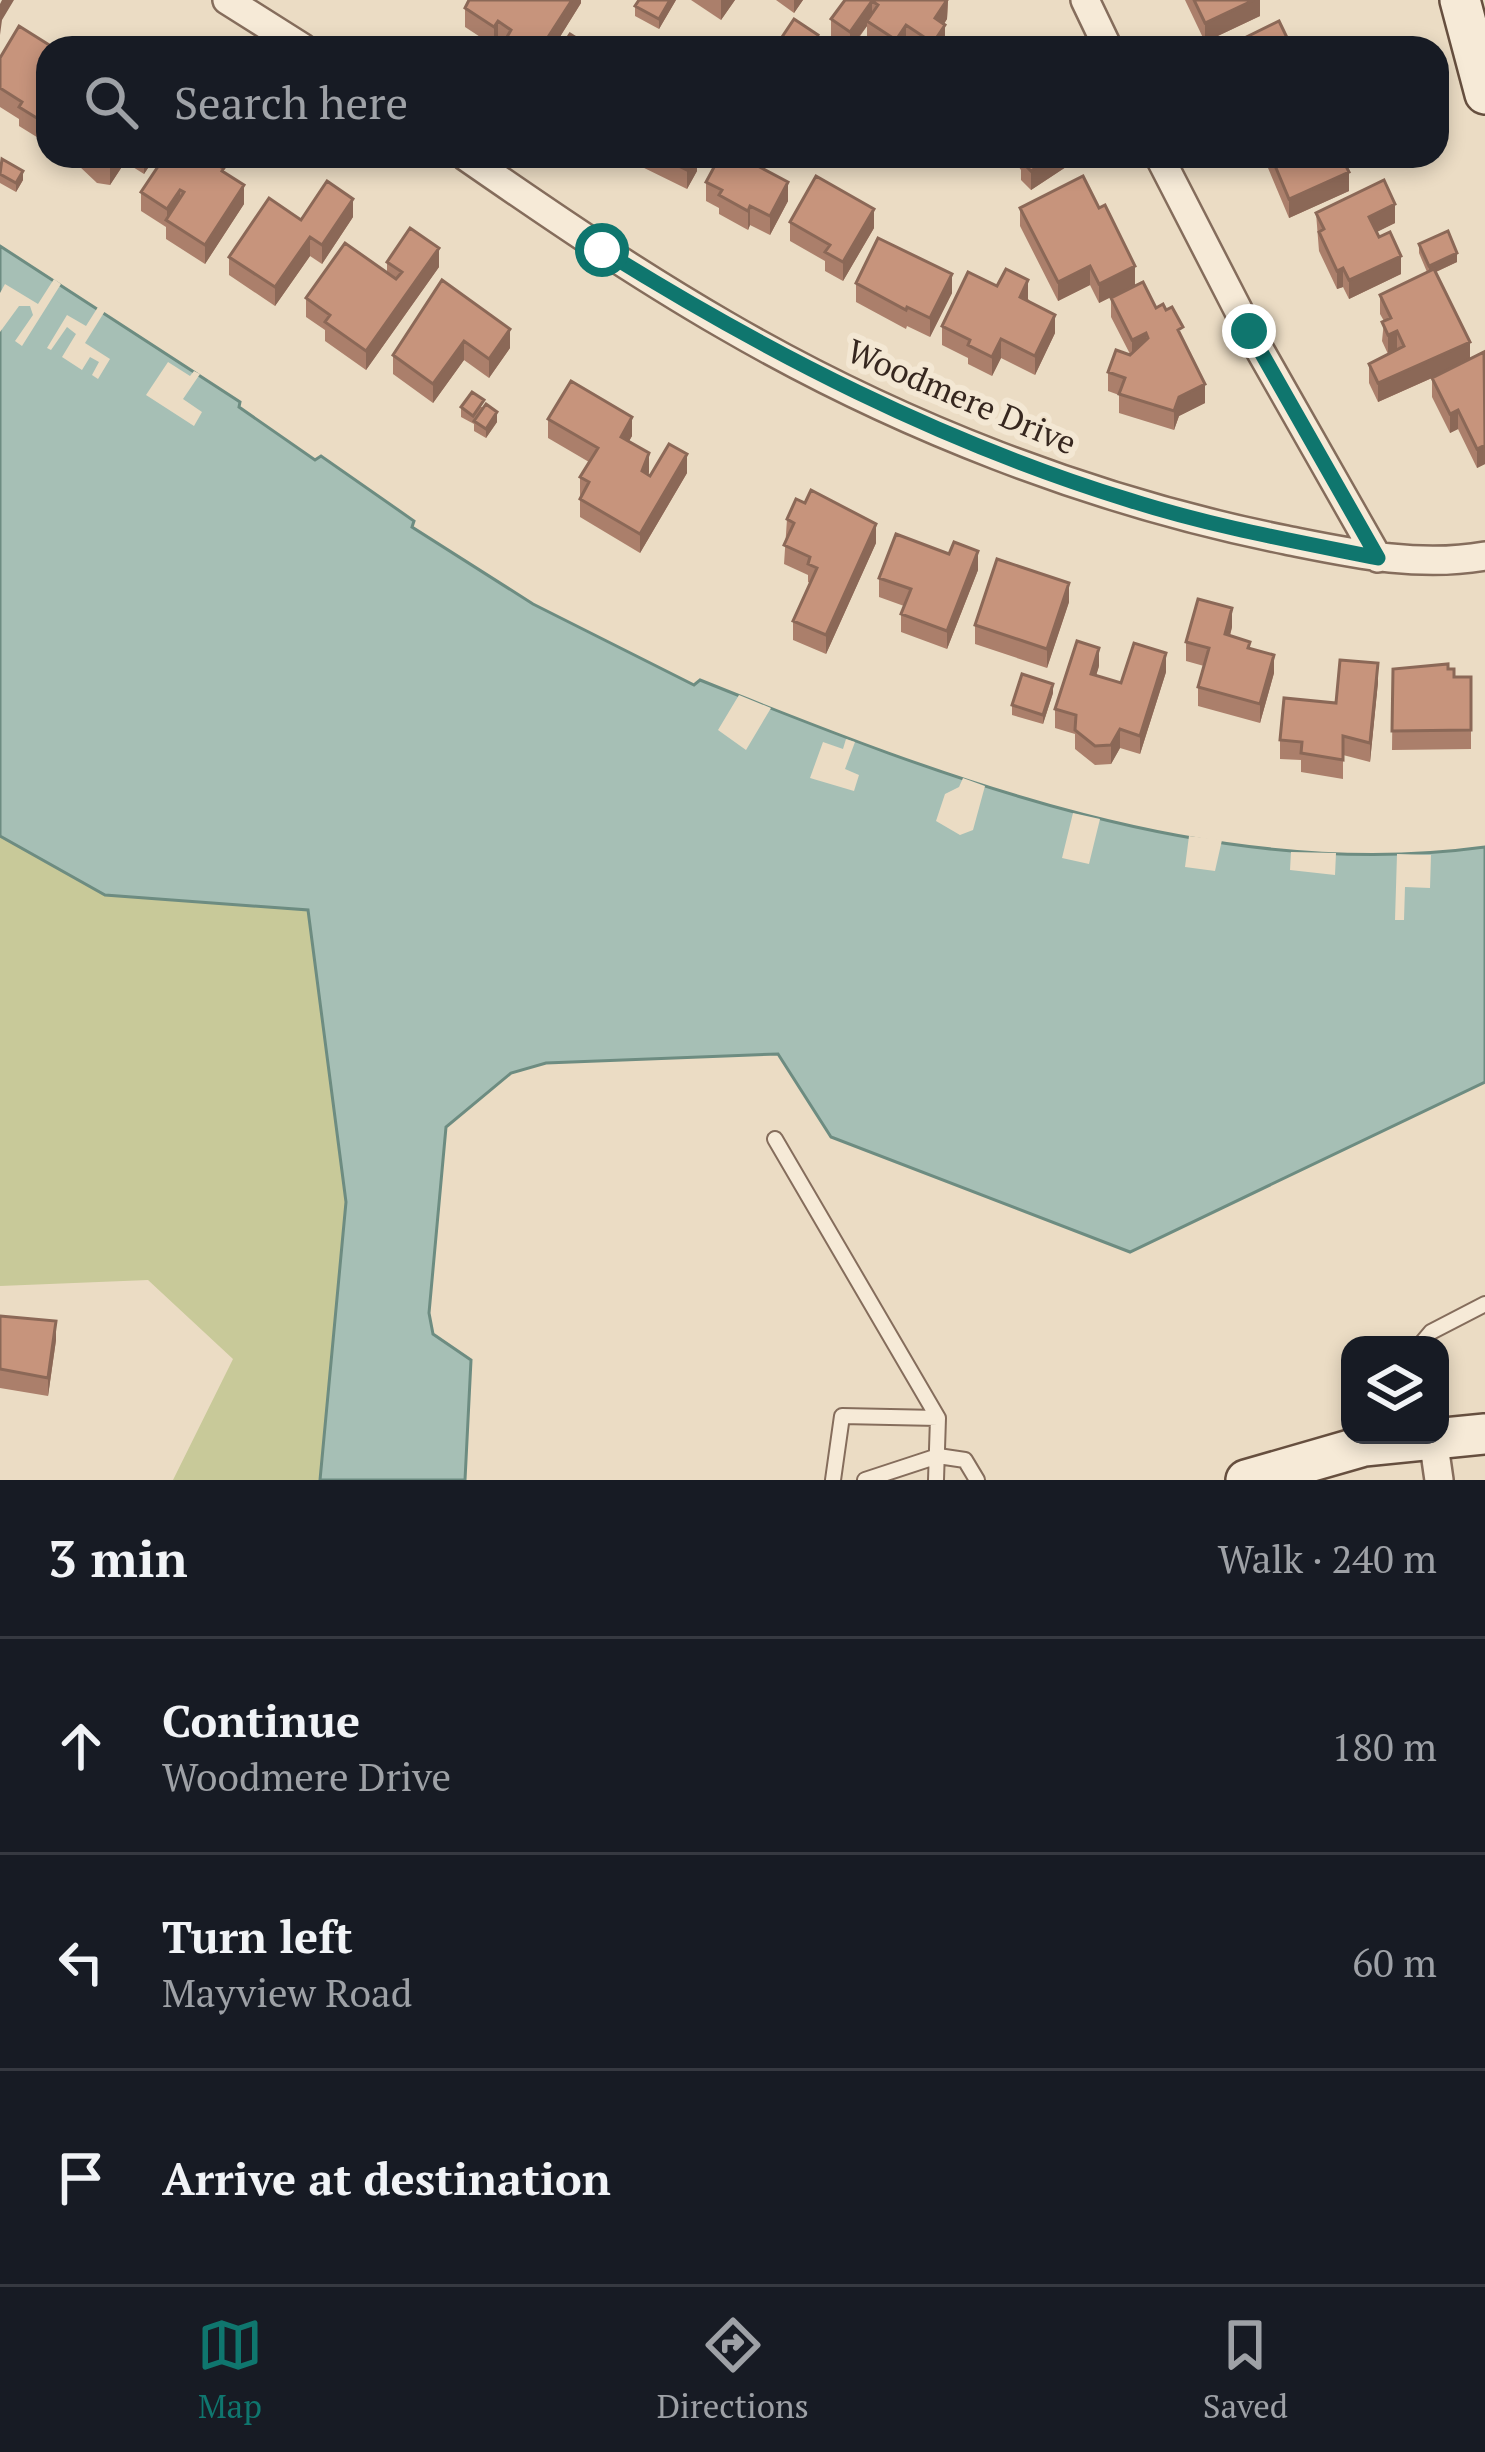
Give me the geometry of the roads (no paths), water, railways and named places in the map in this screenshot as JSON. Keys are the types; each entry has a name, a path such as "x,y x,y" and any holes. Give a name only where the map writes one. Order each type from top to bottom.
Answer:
{"main road":[{"path":"1460,0 1485,94"},
{"path":"1475,0 1485,16"},
{"path":"1449,1436 1485,1434"},
{"path":"1246,1480 1379,1444"}],"street":[{"path":"227,0 284,36"},
{"path":"1085,0 1102,36"},
{"name":"Woodmere Drive","path":"482,168 602,250 729,328 904,416 1006,458 1131,501 1253,533 1378,558 1485,556"},
{"path":"1165,168 1249,331 1378,558"},
{"path":"1434,1444 1439,1480"}],"lane":[{"path":"775,1139 938,1418 936,1480"},
{"path":"1428,1336 1484,1305"},
{"path":"833,1480 842,1416 938,1418"},
{"path":"865,1480 938,1456 965,1460 977,1480"}]}
